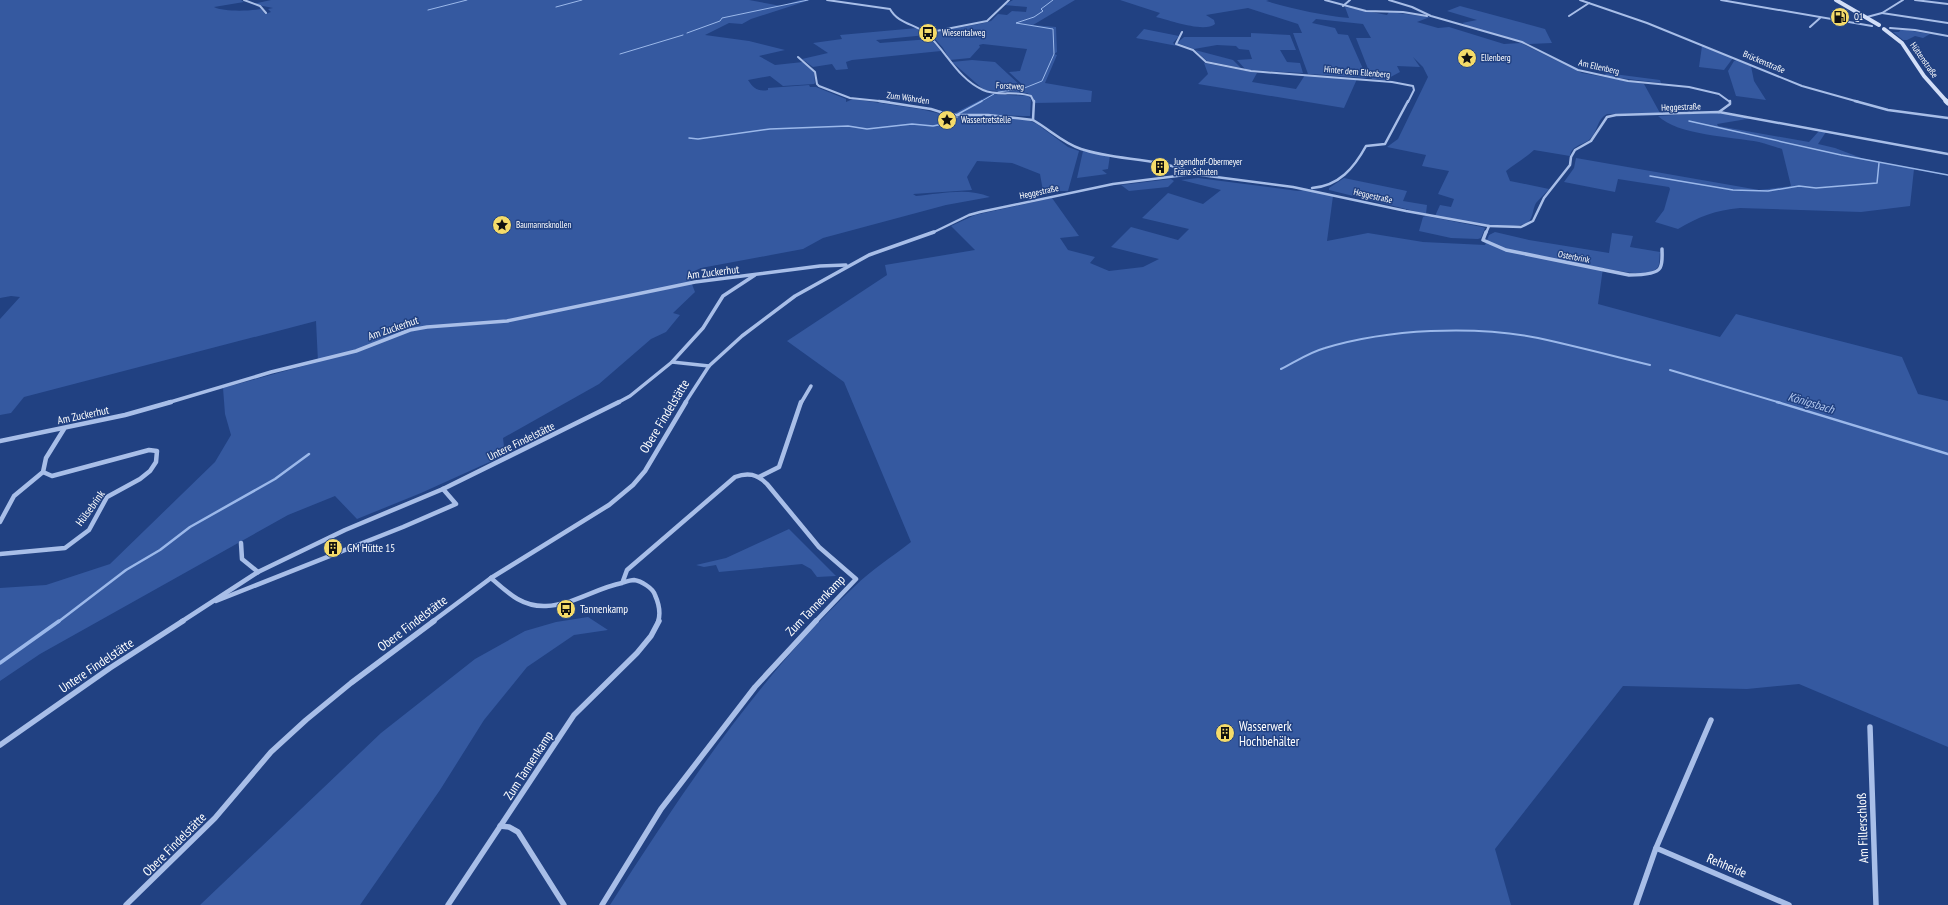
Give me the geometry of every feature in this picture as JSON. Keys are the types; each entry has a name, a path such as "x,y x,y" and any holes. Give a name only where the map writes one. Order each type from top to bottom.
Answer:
{"main road":[{"path":"1836,0 1879,25 1890,28"},
{"path":"1872,26 1879,25"},
{"path":"1872,26 1884,29 1890,28"},
{"name":"Hüttenstraße","path":"1884,29 1902,43 1924,76 1948,103"}],"street":[{"path":"244,0 260,6 266,13"},
{"name":"Forstweg","path":"826,0 890,9 894,16 926,33 941,48 953,66 983,90 990,92 1020,93 1031,96 1034,101 1034,120"},
{"path":"926,33 987,21 995,15 1002,4 1009,0"},
{"name":"Am Ellenberg","path":"1325,0 1343,6 1371,11 1403,12 1431,16 1522,42 1565,65 1586,73 1628,81 1689,87 1719,94 1730,101 1730,104 1719,112"},
{"path":"1343,6 1350,0"},
{"name":"Am Ellenberg","path":"1389,0 1412,7 1431,16"},
{"name":"Brückenstraße","path":"1580,0 1647,23 1802,86 1888,110 1948,118"},
{"path":"1721,0 1872,26"},
{"path":"1896,0 1902,0"},
{"path":"1867,17 1882,13 1902,0"},
{"path":"1915,0 1948,4"},
{"path":"1568,16 1589,3"},
{"path":"1882,13 1948,23"},
{"path":"1810,27 1820,18"},
{"path":"1890,28 1915,30 1948,36"},
{"name":"Hinter dem Ellenberg","path":"1182,32 1182,35 1176,44 1193,50 1202,60 1212,64 1251,71 1392,82 1413,86 1414,90 1385,144 1366,146 1351,170 1324,188"},
{"name":"Zum Wöhrden","path":"798,57 815,72 817,84 819,86 850,98 900,103 954,115 988,115 1034,120"},
{"name":"Heggestraße","path":"761,322 810,286 868,255 930,234 969,215 1113,184 1193,174 1303,188 1406,211 1489,226 1512,228 1522,227 1531,223 1544,198 1570,165 1572,153 1591,141 1607,117 1625,114 1719,112 1948,154"},
{"path":"1034,120 1063,141 1082,150 1170,164 1193,174"},
{"path":"1303,188 1324,188 1331,194"},
{"name":"Osterbrink","path":"1489,226 1483,240 1506,250 1629,275 1651,274 1658,271 1661,267 1662,249"},
{"name":"Am Zuckerhut","path":"0,440 64,429 125,415 270,372 356,351 410,330 427,326 507,321 534,317 680,285 820,266 847,266"},
{"name":"Untere Findelstätte","path":"0,745 110,668 258,572 345,530 443,489 569,428 630,396 672,362 703,328 723,296 755,275"},
{"name":"Obere Findelstätte","path":"126,905 215,818 271,752 306,720 351,683 491,578 609,504 633,485 645,471 697,382 709,366 761,322"},
{"name":"Obere Findelstätte","path":"672,362 709,366"},
{"path":"623,581 627,570 736,477 744,474 753,474 759,477 779,467 799,405 811,386"},
{"path":"0,522 14,496 43,472 46,458 64,429"},
{"name":"Hülsebrink","path":"0,554 65,548 89,530 107,497 140,479 150,471 156,462 157,451 149,450 52,476 43,472"},
{"name":"Zum Tannenkamp","path":"602,905 661,809 756,687 792,646 856,579 844,571 808,536 759,477"},
{"name":"Untere Findelstätte","path":"206,605 403,527 456,504 443,489"},
{"path":"241,543 242,559 258,572"},
{"name":"Zum Tannenkamp","path":"448,905 574,714 637,653 651,636 659,620 659,605 654,592 646,584 634,580 623,581 566,603 546,606 528,604 514,598 491,578"},
{"path":"1636,905 1656,848 1710,720"},
{"name":"Am Fillerschloß","path":"1870,727 1876,905"},
{"path":"500,826 509,827 518,832 564,905"},
{"name":"Rehheide","path":"1656,848 1789,905"}],"shaded area":[{"path":"0,0 241,0 244,2 214,7 218,9 244,11 261,9 265,14 271,12 268,9 273,8 253,4 271,0 749,0 781,6 800,0 810,0 751,19 742,24 729,23 705,35 749,41 785,50 759,56 775,65 803,62 814,72 814,84 783,86 770,76 748,80 759,90 809,85 810,87 816,87 846,99 846,102 853,99 920,109 954,117 980,115 1028,120 1037,124 1068,147 1079,151 1068,191 1043,191 1040,174 1012,163 977,161 967,177 972,190 913,194 916,196 972,192 990,197 946,205 823,238 803,249 701,268 688,274 695,292 673,313 680,315 666,332 651,339 599,384 503,438 505,455 421,493 357,519 335,496 288,515 40,654 0,681 0,588 46,585 110,564 215,462 231,435 225,414 223,388 318,362 316,321 24,397 11,413 0,415 0,319 20,297 11,296 0,298"},
{"path":"1013,0 1075,0 1033,25 1056,27 1057,52 1054,54 1057,55 1045,83 1092,91 1091,102 1034,103 1032,96 1027,93 984,90 952,62 972,60 995,62 1023,88 1025,87 1009,72 1020,71 1027,49 983,44 979,45 980,47 970,58 950,60 943,48 930,33 984,23 991,21 998,14 1007,15 1012,11 1026,12 1027,7 1004,5"},
{"path":"1120,0 1269,0 1266,1 1287,7 1349,18 1345,7 1387,15 1389,12 1430,17 1417,22 1438,28 1449,27 1504,44 1521,43 1582,73 1644,84 1660,113 1607,114 1599,123 1592,137 1572,150 1570,156 1534,150 1506,171 1510,181 1549,189 1536,203 1530,220 1524,224 1500,226 1435,216 1440,205 1451,207 1454,199 1438,194 1449,171 1422,166 1426,155 1387,147 1398,139 1428,77 1423,67 1413,57 1420,67 1397,66 1400,72 1385,80 1372,79 1356,38 1371,38 1363,24 1316,19 1312,23 1335,28 1338,34 1348,35 1367,78 1308,74 1293,33 1302,33 1298,24 1248,8 1206,15 1214,20 1215,24 1210,26 1195,27 1156,17 1160,13"},
{"path":"1460,6 1545,29 1552,43 1529,44 1470,27 1462,23 1477,20 1447,11"},
{"path":"917,28 926,35 876,40 880,43 930,39 941,51 852,60 846,62 848,69 836,70 832,64 813,67 802,59 828,53 813,43 842,39 840,35"},
{"path":"1144,29 1179,36 1173,43 1177,46 1136,38"},
{"path":"1901,29 1930,34 1923,38 1915,36 1907,40 1903,40 1893,32 1899,32"},
{"path":"1251,33 1290,35 1296,50 1280,50 1287,62 1300,63 1303,73 1246,70 1237,60 1252,59 1249,50 1239,49 1236,46 1217,45 1194,49 1177,43 1184,37 1251,37"},
{"path":"1702,46 1733,58 1724,70 1699,67"},
{"path":"1195,50 1233,60 1241,68 1207,61"},
{"path":"1737,60 1751,66 1754,81 1766,100 1736,96 1728,71 1734,61"},
{"path":"1204,63 1257,73 1252,82 1296,89 1305,75 1357,79 1344,108 1198,84 1208,74"},
{"path":"1606,73 1660,80 1661,83 1604,76"},
{"path":"992,94 1028,96 1031,99 1030,116 953,114"},
{"path":"1720,113 1753,118 1717,124 1718,126 1809,142 1819,131 1826,132 1818,144 1835,148 1864,159 1914,169 1910,206 1861,212 1740,208 1723,210 1708,215 1678,229 1655,222 1664,210 1670,189 1669,187 1618,179 1615,192 1564,182 1574,168 1576,158 1759,190 1791,186 1782,149 1759,142 1720,137 1691,131 1667,122 1658,116"},
{"path":"1083,151 1110,155 1108,169 1102,170 1107,174 1077,178"},
{"path":"1198,178 1298,191 1304,190 1333,196 1327,241 1368,233 1423,242 1485,245 1489,235 1495,232 1529,240 1609,253 1612,233 1633,236 1630,247 1660,252 1658,267 1654,271 1640,273 1623,272 1603,268 1598,304 1720,337 1736,314 1902,357 1918,394 1948,401 1948,747 1799,684 1747,689 1623,686 1495,849 1511,905 610,905 693,779 753,698 819,622 874,569 911,542 844,382 787,341 887,275 885,265 975,250 951,226 975,215 1052,198 1079,236 1060,238 1068,250 1095,257 1090,263 1109,271 1143,267 1159,259 1111,247 1131,227 1178,240 1189,229 1142,218 1168,193 1203,204 1221,190 1181,180"},
{"path":"1344,178 1407,191 1403,201 1427,205 1426,214 1329,190 1329,188"},
{"path":"1171,179 1174,181 1168,187 1129,191 1121,185"},
{"path":"1426,216 1485,228 1481,238 1478,239 1451,238 1419,231 1423,217"},
{"path":"789,529 836,576 817,577 811,569 802,564 719,572 716,565 704,567 696,565 726,558"},
{"path":"588,617 608,630 574,635 527,667 484,720 440,790 360,905 200,905 381,733 475,659 525,631 556,622"}],"waterway":[{"path":"428,10 467,0"},
{"path":"556,7 582,0"},
{"path":"687,33 720,21 722,18 808,0"},
{"path":"998,92 1022,89 1042,81 1054,54 1053,29 1016,23 1034,17 1043,11 1041,9 1053,0"},
{"path":"620,54 683,35"},
{"path":"980,102 994,94"},
{"path":"958,114 982,101"},
{"path":"689,138 698,139 770,129 848,126 867,129 912,124 933,126 943,124 957,117"},
{"path":"1689,121 1841,155 1948,175"},
{"path":"1650,176 1733,190 1768,191 1799,186 1816,188 1877,183 1879,163"},
{"path":"1281,369 1314,352 1350,342 1403,333 1459,330 1486,331 1538,338 1650,365"},
{"name":"Königsbach","path":"1670,370 1781,403"},
{"name":"Königsbach","path":"1777,402 1948,454"},
{"path":"58,622 126,570 160,550 190,527 275,479 309,454"},
{"path":"0,663 59,621"}],"place":[{"name":"Q1","path":"1840,17"},
{"name":"Wiesentalweg","path":"928,33"},
{"name":"Ellenberg","path":"1467,58"},
{"name":"Wassertretstelle","path":"947,120"},
{"name":"Jugendhof-Obermeyer Franz Schuten","path":"1160,167"},
{"name":"Baumannsknollen","path":"502,225"},
{"name":"GM Hütte 15","path":"333,548"},
{"name":"Tannenkamp","path":"566,609"},
{"name":"Wasserwerk Hochbehälter","path":"1225,733"}]}
